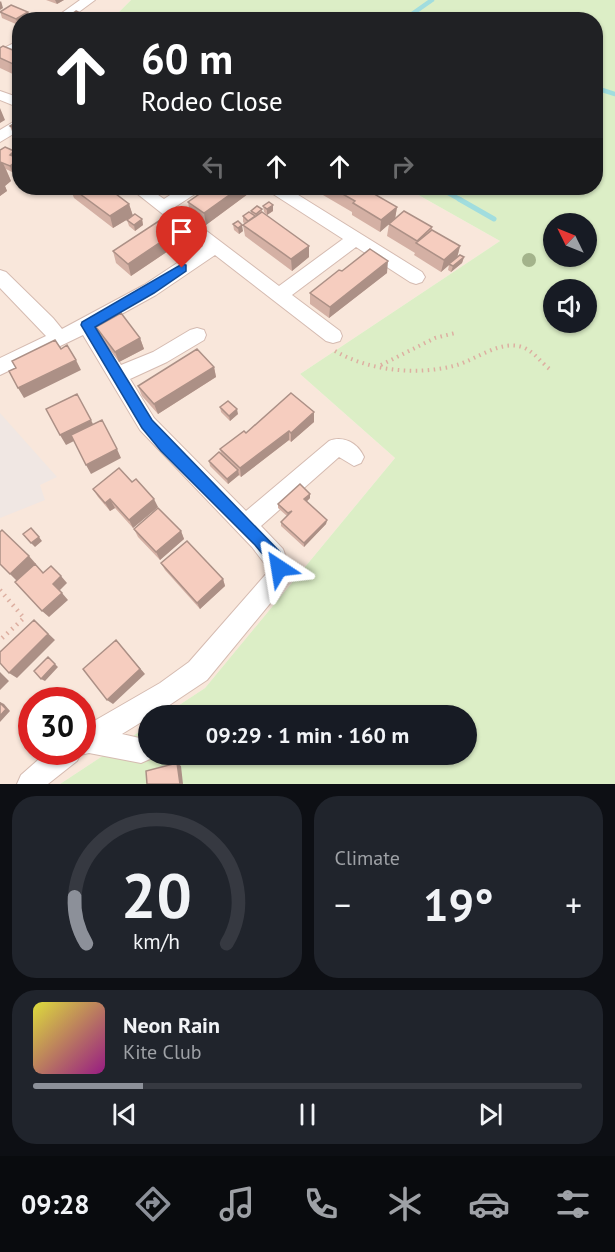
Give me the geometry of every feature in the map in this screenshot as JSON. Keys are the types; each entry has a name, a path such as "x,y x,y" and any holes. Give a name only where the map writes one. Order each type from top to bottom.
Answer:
{"street":[{"path":"70,12 89,0"},
{"path":"148,195 279,295 332,342"},
{"path":"165,206 182,195"},
{"path":"287,195 416,277"},
{"path":"279,295 356,238"},
{"path":"0,367 87,325 150,290 214,247"},
{"path":"0,277 47,323 58,338"},
{"path":"87,325 138,412 166,446 275,557 279,568 274,581 198,672 96,734"},
{"path":"116,376 160,357 196,335"},
{"path":"246,525 336,447 343,448 354,457"},
{"path":"96,746 138,750"},
{"path":"30,784 50,765"}],"path":[{"path":"380,366 395,361 437,337 455,333"},
{"path":"332,342 340,355 356,361 420,370 456,366 509,346 521,346 551,370"},
{"path":"0,590 24,618 0,640"}],"shaded area":[{"path":"0,0 131,0 119,12 12,12 12,195 418,195 500,241 300,374 395,458 205,688 179,705 138,705 138,733 96,760 96,687 18,687 18,765 89,765 60,784 0,784"},
{"path":"0,413 57,477 40,485 45,500 0,518"}],"green space":[{"path":"131,0 615,0 615,784 60,784 89,765 96,765 96,760 138,733 138,765 477,765 477,705 179,705 205,688 395,458 300,374 500,241 418,195 603,195 603,12 119,12"}],"building":[{"path":"11,5 28,12 12,12 12,17 0,12"},
{"path":"3,46 12,50 12,64 0,58 0,48"},
{"path":"5,147 12,150 10,166 0,162 0,150"},
{"path":"82,195 117,195 129,204 110,216"},
{"path":"198,195 229,195 204,213 188,202"},
{"path":"344,195 376,195 397,207 381,220 353,203 355,201"},
{"path":"269,202 273,205 267,209 263,206"},
{"path":"257,206 262,209 256,214 251,211"},
{"path":"404,211 432,227 417,241 389,224"},
{"path":"249,212 255,216 248,221 243,216"},
{"path":"262,212 309,246 291,259 243,225"},
{"path":"135,214 142,219 134,225 127,220"},
{"path":"165,217 180,229 128,264 113,251"},
{"path":"238,221 242,225 238,228 233,224"},
{"path":"432,230 460,246 444,260 416,243"},
{"path":"370,249 388,261 330,307 310,293 339,270 342,271"},
{"path":"460,255 464,257 453,266 449,264"},
{"path":"121,313 140,338 115,352 96,327"},
{"path":"55,340 61,349 67,345 76,360 18,388 9,371 16,368 12,361"},
{"path":"197,349 214,367 154,404 138,386"},
{"path":"291,393 314,412 291,433 289,431 240,468 220,449 244,431 246,433"},
{"path":"77,394 91,420 60,435 46,409"},
{"path":"228,401 237,409 229,416 220,407"},
{"path":"102,420 117,449 86,465 71,435"},
{"path":"219,452 238,470 227,479 209,461"},
{"path":"119,468 132,482 136,479 154,499 129,520 110,499 105,503 93,489"},
{"path":"300,484 310,494 304,499 327,520 304,543 281,522 292,511 288,513 278,504"},
{"path":"158,508 181,531 156,552 134,529"},
{"path":"31,528 39,537 31,543 23,534"},
{"path":"2,530 29,556 10,574 0,564 0,532"},
{"path":"187,541 223,579 197,603 161,563"},
{"path":"35,564 43,573 51,566 61,576 53,584 62,593 42,611 15,582"},
{"path":"34,620 48,634 9,673 0,663 0,652"},
{"path":"116,640 140,669 107,700 83,669"},
{"path":"48,657 55,664 41,679 34,671"},
{"path":"0,703 6,709 0,716"},
{"path":"177,765 180,784 147,784 146,771"}],"waterway":[{"path":"415,12 432,0"},
{"path":"603,90 615,94"},
{"path":"452,195 461,200"},
{"path":"459,199 494,219"}],"route":[{"path":"182,268 150,290 87,325 147,424 271,551 279,568"}]}
